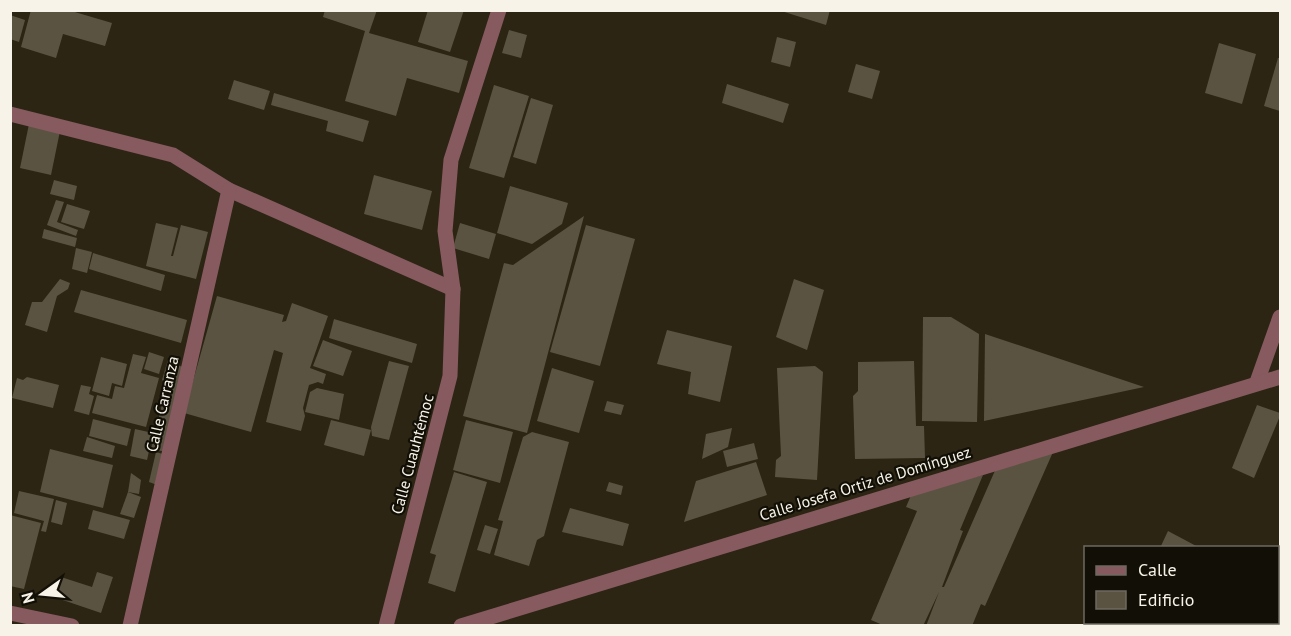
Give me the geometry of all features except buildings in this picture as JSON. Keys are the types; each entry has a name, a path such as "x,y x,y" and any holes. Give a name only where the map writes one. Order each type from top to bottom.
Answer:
{"street":[{"name":"Calle Cuauhtémoc","path":"386,626 450,376 453,289 445,231 451,160 499,10"},
{"path":"10,114 173,155 229,190 453,289"},
{"name":"Calle Carranza","path":"130,626 229,190"},
{"path":"1257,382 1281,317"},
{"name":"Calle Josefa Ortiz de Domínguez","path":"461,626 1257,382 1281,377"},
{"path":"10,614 72,626"}]}
